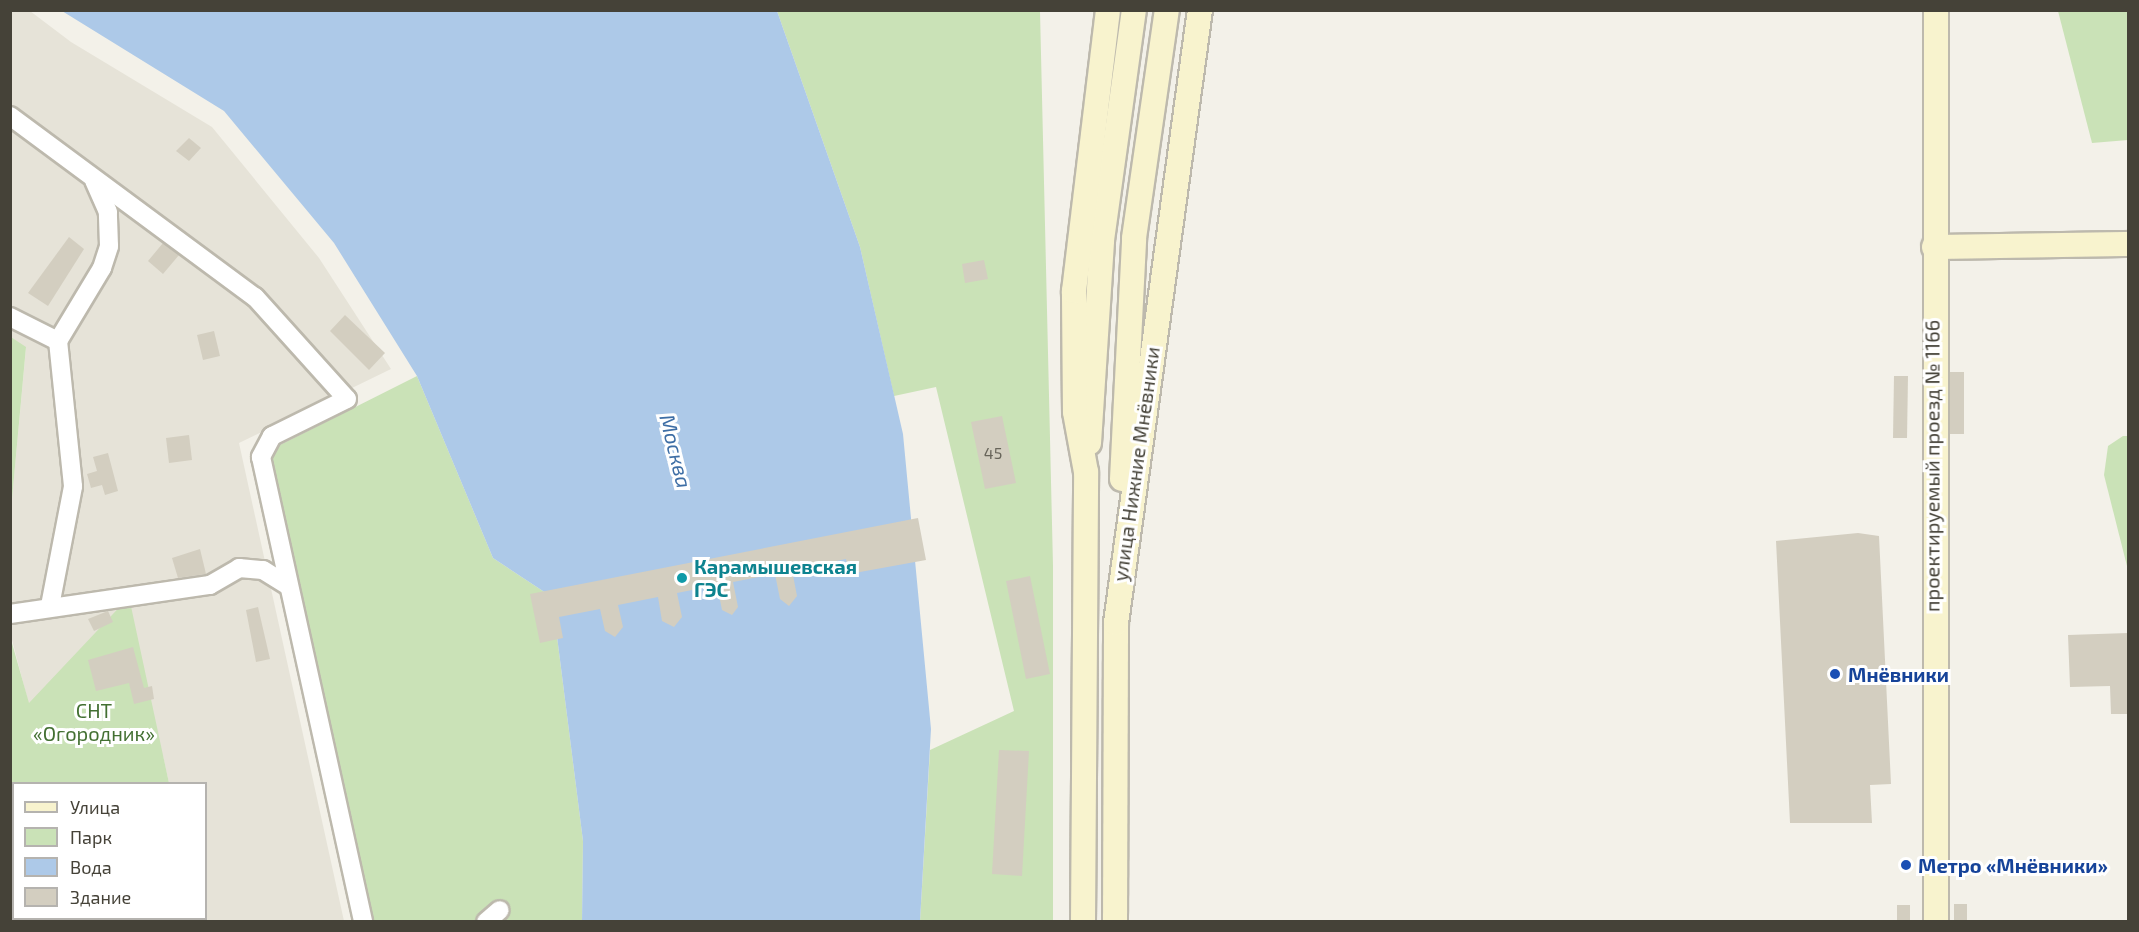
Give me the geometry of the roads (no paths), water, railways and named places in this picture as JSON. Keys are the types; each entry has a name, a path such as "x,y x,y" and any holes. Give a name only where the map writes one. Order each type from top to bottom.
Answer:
{"main road":[{"name":"улица Нижние Мнёвники","path":"1083,921 1086,472 1075,412 1074,291 1108,10"},
{"path":"1086,472 1102,240 1134,10"},
{"path":"1119,586 1134,238 1167,10"},
{"name":"улица Нижние Мнёвники","path":"1115,921 1119,586 1200,10"},
{"name":"проектируемый проезд № 1166","path":"1936,10 1934,248 1936,921"},
{"path":"1934,248 2128,244"}],"street":[{"path":"10,116 255,297 347,399 272,436 263,447 287,585 363,921"},
{"path":"50,606 62,561 73,486 58,341 102,268 109,246 106,204 90,175"},
{"path":"10,317 58,341"},
{"path":"10,614 50,606 210,585 240,568 263,570 287,585"}],"water":[{"name":"Москва","path":"62,11 777,11 860,247 903,434 931,729 920,921 582,921 583,841 552,597 493,558 417,376 334,243 224,111"}],"place":[{"name":"Карамышевская ГЭС","path":"682,578"},
{"name":"Мнёвники","path":"1835,674"},
{"name":"Метро «Мнёвники»","path":"1906,865"}],"park label":[{"name":"СНТ «Огородник»","path":"94,722"}]}
